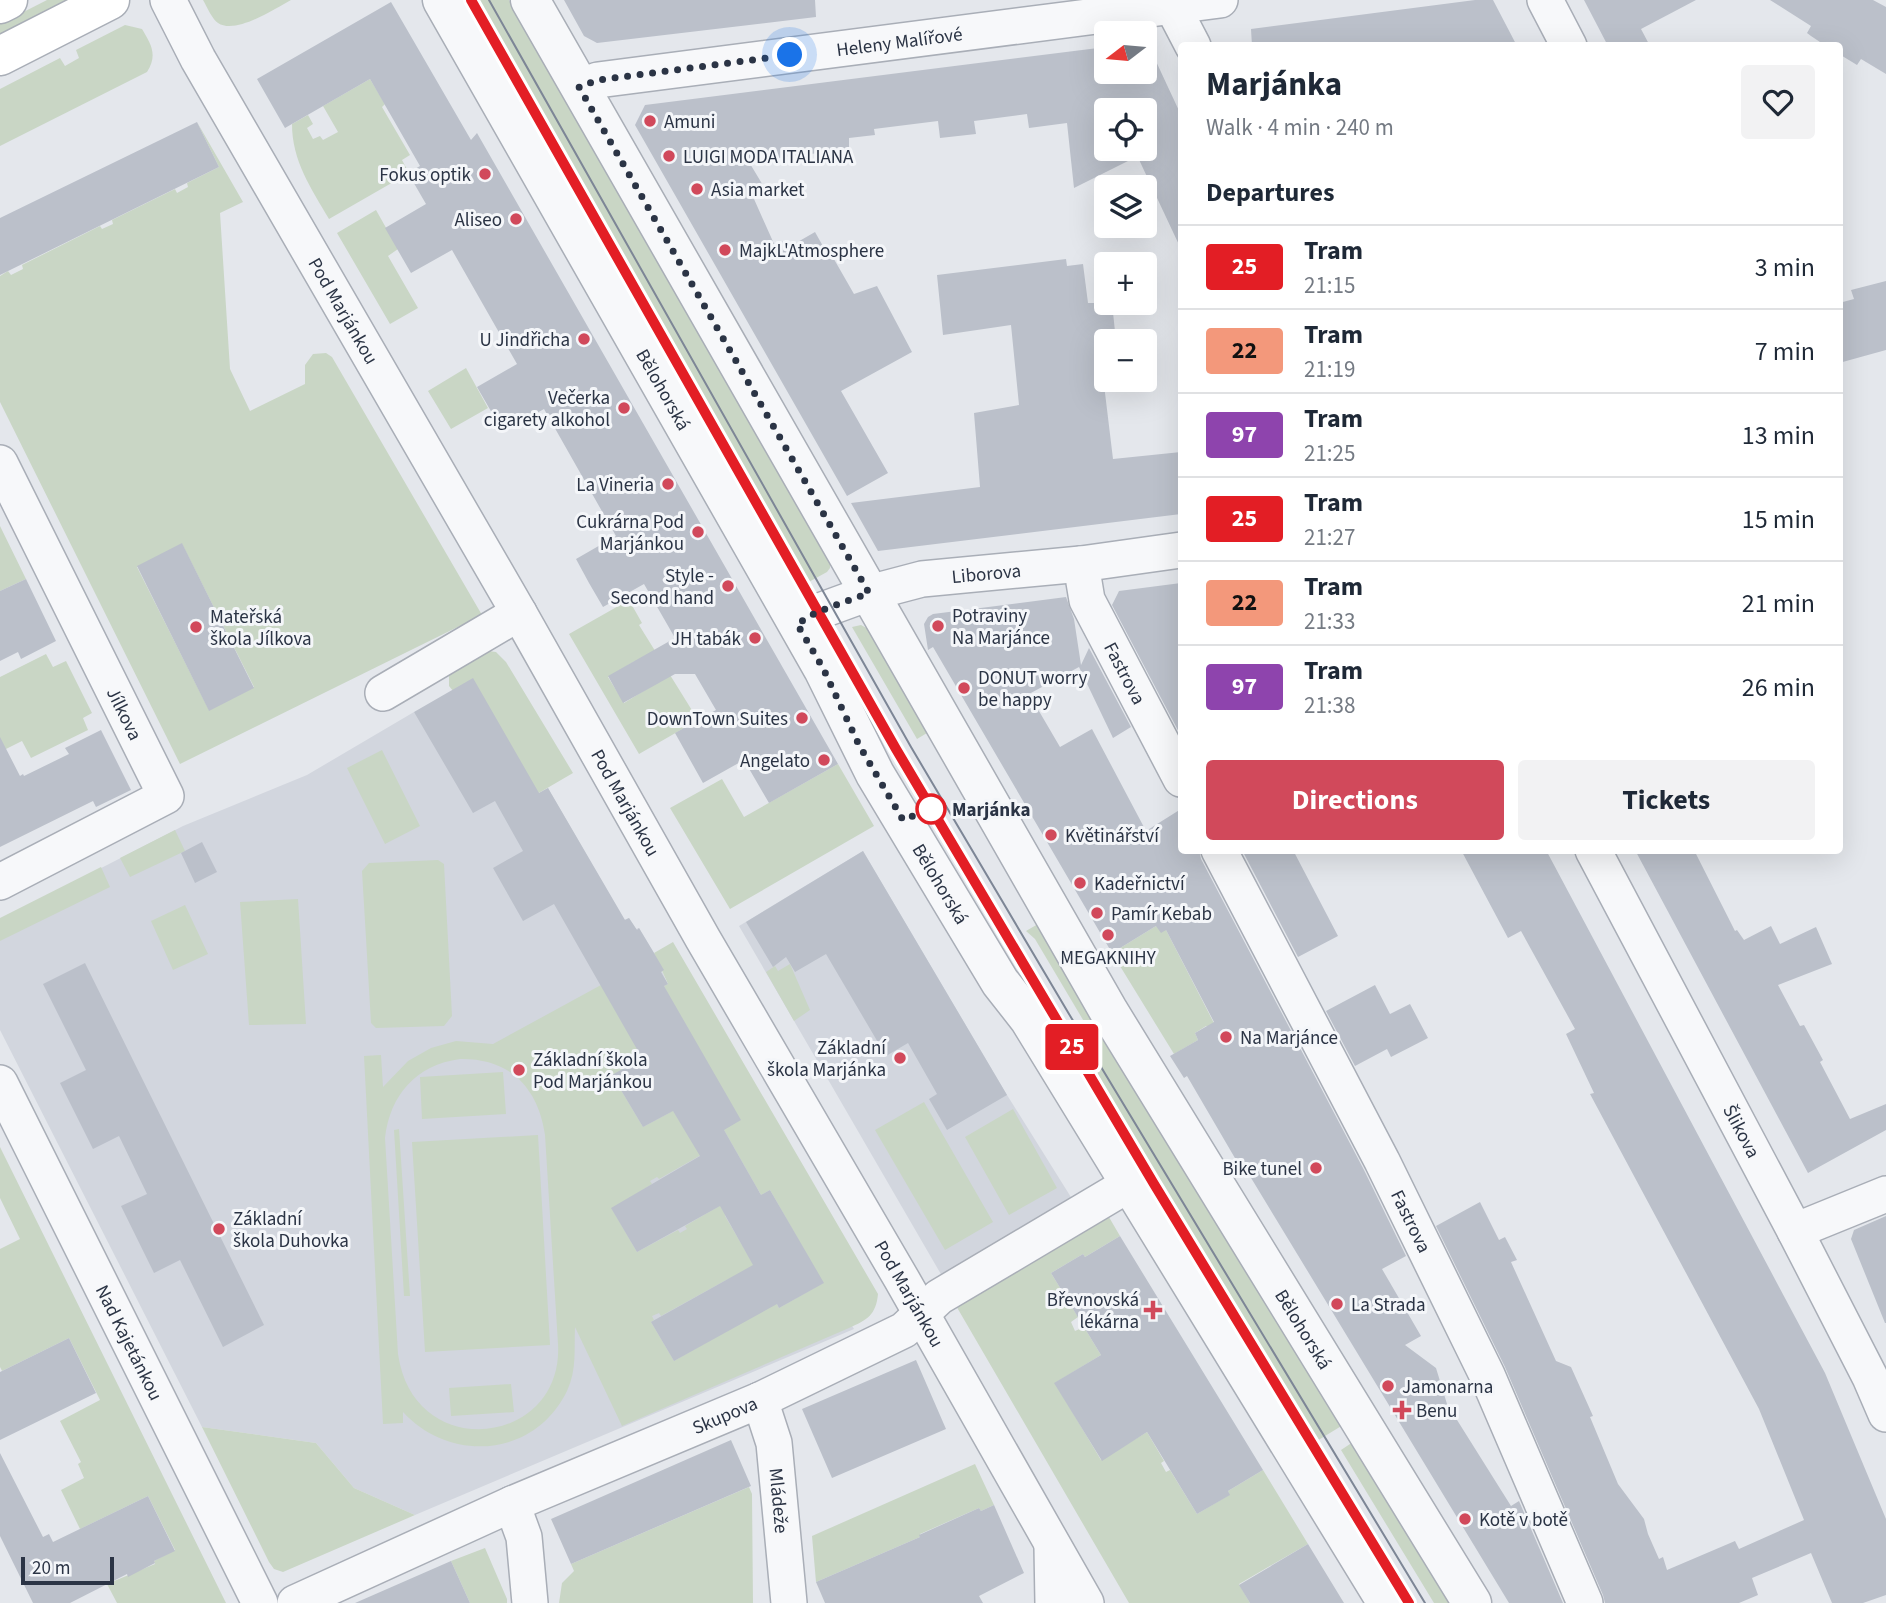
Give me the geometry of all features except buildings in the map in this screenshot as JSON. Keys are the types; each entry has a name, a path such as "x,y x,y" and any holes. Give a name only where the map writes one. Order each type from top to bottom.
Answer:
{"main road":[{"path":"0,4 8,0"},
{"path":"0,56 110,0"}],"street":[{"name":"Pod Marjánkou","path":"168,0 198,59 519,612 703,939 1086,1603"},
{"name":"Bělohorská","path":"442,0 823,668 875,774 1000,982 1029,1019 1387,1603"},
{"name":"Bělohorská","path":"530,0 1108,1010 1472,1603"},
{"name":"Heleny Malířové","path":"579,87 598,80 1172,3 1220,0"},
{"path":"1545,0 1567,42"},
{"path":"1172,3 1191,42"},
{"name":"Jílkova","path":"0,463 166,796 0,881"},
{"name":"Liborova","path":"797,624 817,612 869,593 922,579 1081,564 1178,550"},
{"name":"Fastrova","path":"1081,564 1087,600 1178,773"},
{"path":"383,692 519,612"},
{"name":"Fastrova","path":"1221,854 1382,1161 1487,1375 1585,1603"},
{"name":"Šlikova","path":"1595,854 1795,1231 1870,1377 1886,1414"},
{"name":"Nad Kajetánkou","path":"0,1083 260,1603"},
{"name":"Skupova","path":"295,1603 512,1504 760,1400 904,1330 939,1297 1131,1183"},
{"path":"1795,1231 1886,1194"},
{"name":"Mládeže","path":"760,1400 774,1443 789,1603"},
{"path":"512,1504 524,1537 530,1603"},
{"path":"1052,1544 1053,1603"}],"shaded area":[{"name":"Základní škola Pod Marjánkou","path":"414,712 539,793 548,788 624,920 629,918 636,929 639,928 654,953 760,1194 770,1190 854,1329 415,1515 354,1488 316,1443 202,1427 0,1030 0,920 183,826 307,775"},
{"name":"Základní škola Marjánka","path":"863,851 1007,1095 1074,1202 942,1276 739,926"}],"green space":[{"path":"47,0 74,0 0,38 0,24"},
{"path":"203,0 291,0 245,23 226,26 216,21"},
{"path":"461,0 509,0 830,560 827,572 796,589"},
{"path":"125,25 142,29 148,40 153,55 147,72 0,146 0,89 60,58 65,66 79,58 76,50"},
{"path":"370,79 385,104 382,107 410,155 402,160 409,173 329,219 299,162 292,124 308,115 313,124 307,128 313,139 320,136 323,140 338,132 323,106"},
{"path":"197,122 243,202 220,213 230,369 250,411 305,384 305,365 313,354 326,353 332,357 482,615 180,764 0,402 0,276 8,271 11,275 23,269 22,265 100,226 102,229 113,224 112,220 175,189 177,193 188,187 187,183 219,167","holes":["182,544 254,687 209,710 137,567"]},
{"path":"376,210 398,249 388,256 418,308 390,324 337,233"},
{"path":"466,368 488,408 451,429 428,391"},
{"path":"0,526 26,579 0,591"},
{"path":"629,600 642,623 639,625 698,720 639,754 569,634","holes":["635,661 650,687 624,703 608,677"]},
{"path":"861,625 870,630 927,733 917,739 852,627"},
{"path":"481,650 496,652 506,662 573,773 537,794 449,686 449,673"},
{"path":"46,654 53,667 66,661 92,713 83,718 88,730 31,758 22,741 0,752 0,677"},
{"path":"382,750 420,826 385,844 347,768"},
{"path":"838,764 874,826 730,909 670,808 722,779 744,817"},
{"path":"175,830 185,851 130,877 120,858"},
{"path":"438,860 444,864 452,1016 444,1026 376,1028 371,1023 362,871 369,863"},
{"path":"101,867 110,887 0,941 0,918"},
{"path":"298,899 306,1024 249,1025 240,902"},
{"path":"185,905 208,954 173,970 151,921"},
{"path":"1038,924 1343,1425 1307,1447 1067,1051 1092,1035 1035,939 1026,931"},
{"path":"1156,926 1166,930 1217,1029 1206,1026 1195,1033 1198,1040 1174,1054 1112,953"},
{"path":"673,942 878,1294 873,1312 849,1328 622,1426 575,1327 574,1367 567,1391 553,1413 535,1429 514,1440 491,1446 468,1446 444,1440 423,1429 403,1412 403,1423 383,1424 364,1056 381,1055 383,1087 408,1061 431,1048 456,1041 493,1044 601,985 644,1060 612,1075 643,1127 672,1109 701,1155 659,1179 657,1177 650,1181 652,1184 612,1209 637,1252 678,1230 680,1233 687,1229 685,1226 728,1201 725,1216 779,1308 823,1283 770,1190 761,1195 724,1130 664,986 668,984 654,953","holes":["460,1059 493,1064 518,1079 536,1103 545,1135 558,1344 554,1378 538,1404 514,1421 486,1429 457,1427 431,1414 410,1390 398,1354 385,1138 388,1123 399,1096 418,1075 444,1062","728,1279 751,1317 674,1361 651,1322 654,1320 652,1316 659,1313 661,1316"]},
{"path":"790,964 810,1010 794,1021 766,972 775,966 778,971"},
{"path":"503,1072 506,1114 422,1119 420,1077"},
{"path":"924,1102 993,1222 945,1250 875,1130"},
{"path":"1013,1109 1057,1188 1009,1215 965,1137"},
{"path":"399,1129 410,1296 404,1296 394,1130"},
{"path":"538,1135 550,1345 425,1352 412,1142"},
{"path":"0,1147 226,1603 117,1603 107,1584 155,1564 154,1561 175,1550 148,1496 80,1529 61,1490 84,1478 78,1464 81,1462 60,1421 100,1400 69,1338 2,1371 0,1367 0,1249 20,1239 0,1198"},
{"path":"1106,1212 1120,1236 1051,1273 1078,1317 1071,1322 1075,1331 1084,1327 1101,1355 1055,1383 1101,1460 1147,1432 1164,1461 1161,1463 1166,1472 1170,1470 1197,1514 1263,1470 1308,1544 1239,1584 1250,1603 1129,1603 955,1304"},
{"path":"511,1384 514,1412 451,1416 449,1388"},
{"path":"202,1427 316,1443 354,1488 415,1515 283,1572 274,1569"},
{"path":"1353,1442 1452,1603 1434,1603 1341,1450"},
{"path":"975,1464 994,1505 981,1511 979,1508 816,1582 812,1536"},
{"path":"749,1487 752,1494 753,1603 559,1603 562,1583 574,1571 571,1564"},
{"path":"485,1548 507,1603 470,1603 451,1561"}],"tram line":[{"path":"471,0 896,749 1154,1184 1408,1603"},
{"name":"25","path":"471,0 896,749 1154,1184 1409,1603"},
{"path":"489,0 911,747 1425,1603"}],"place":[{"name":"Amuni","path":"650,121"},
{"name":"LUIGI MODA ITALIANA","path":"669,156"},
{"name":"Fokus optik","path":"485,174"},
{"name":"Asia market","path":"697,189"},
{"name":"Aliseo","path":"516,219"},
{"name":"MajkL'Atmosphere","path":"725,250"},
{"name":"U Jindřicha","path":"584,339"},
{"name":"Večerka cigarety alkohol","path":"624,408"},
{"name":"La Vineria","path":"668,484"},
{"name":"Cukrárna Pod Marjánkou","path":"698,532"},
{"name":"Style - Second hand","path":"728,586"},
{"name":"Potraviny Na Marjánce","path":"938,626"},
{"name":"Mateřská škola Jílkova","path":"196,627"},
{"name":"JH tabák","path":"755,638"},
{"name":"DONUT worry be happy","path":"964,688"},
{"name":"DownTown Suites","path":"802,718"},
{"name":"Angelato","path":"824,760"},
{"name":"Marjánka","path":"931,809"},
{"name":"Květinářství","path":"1051,835"},
{"name":"Kadeřnictví","path":"1080,883"},
{"name":"Pamír Kebab","path":"1097,913"},
{"name":"MEGAKNIHY","path":"1108,935"},
{"name":"Na Marjánce","path":"1226,1037"},
{"name":"Základní škola Marjánka","path":"900,1058"},
{"name":"Základní škola Pod Marjánkou","path":"519,1070"},
{"name":"Bike tunel","path":"1316,1168"},
{"name":"Základní škola Duhovka","path":"219,1229"},
{"name":"La Strada","path":"1337,1304"},
{"name":"Břevnovská lékárna","path":"1153,1310"},
{"name":"Jamonarna","path":"1388,1386"},
{"name":"Benu","path":"1402,1410"},
{"name":"Kotě v botě","path":"1465,1519"}],"route":[{"path":"790,55 598,80 579,87 869,593 817,612 797,624 823,668 859,745 903,820 931,809"}]}
